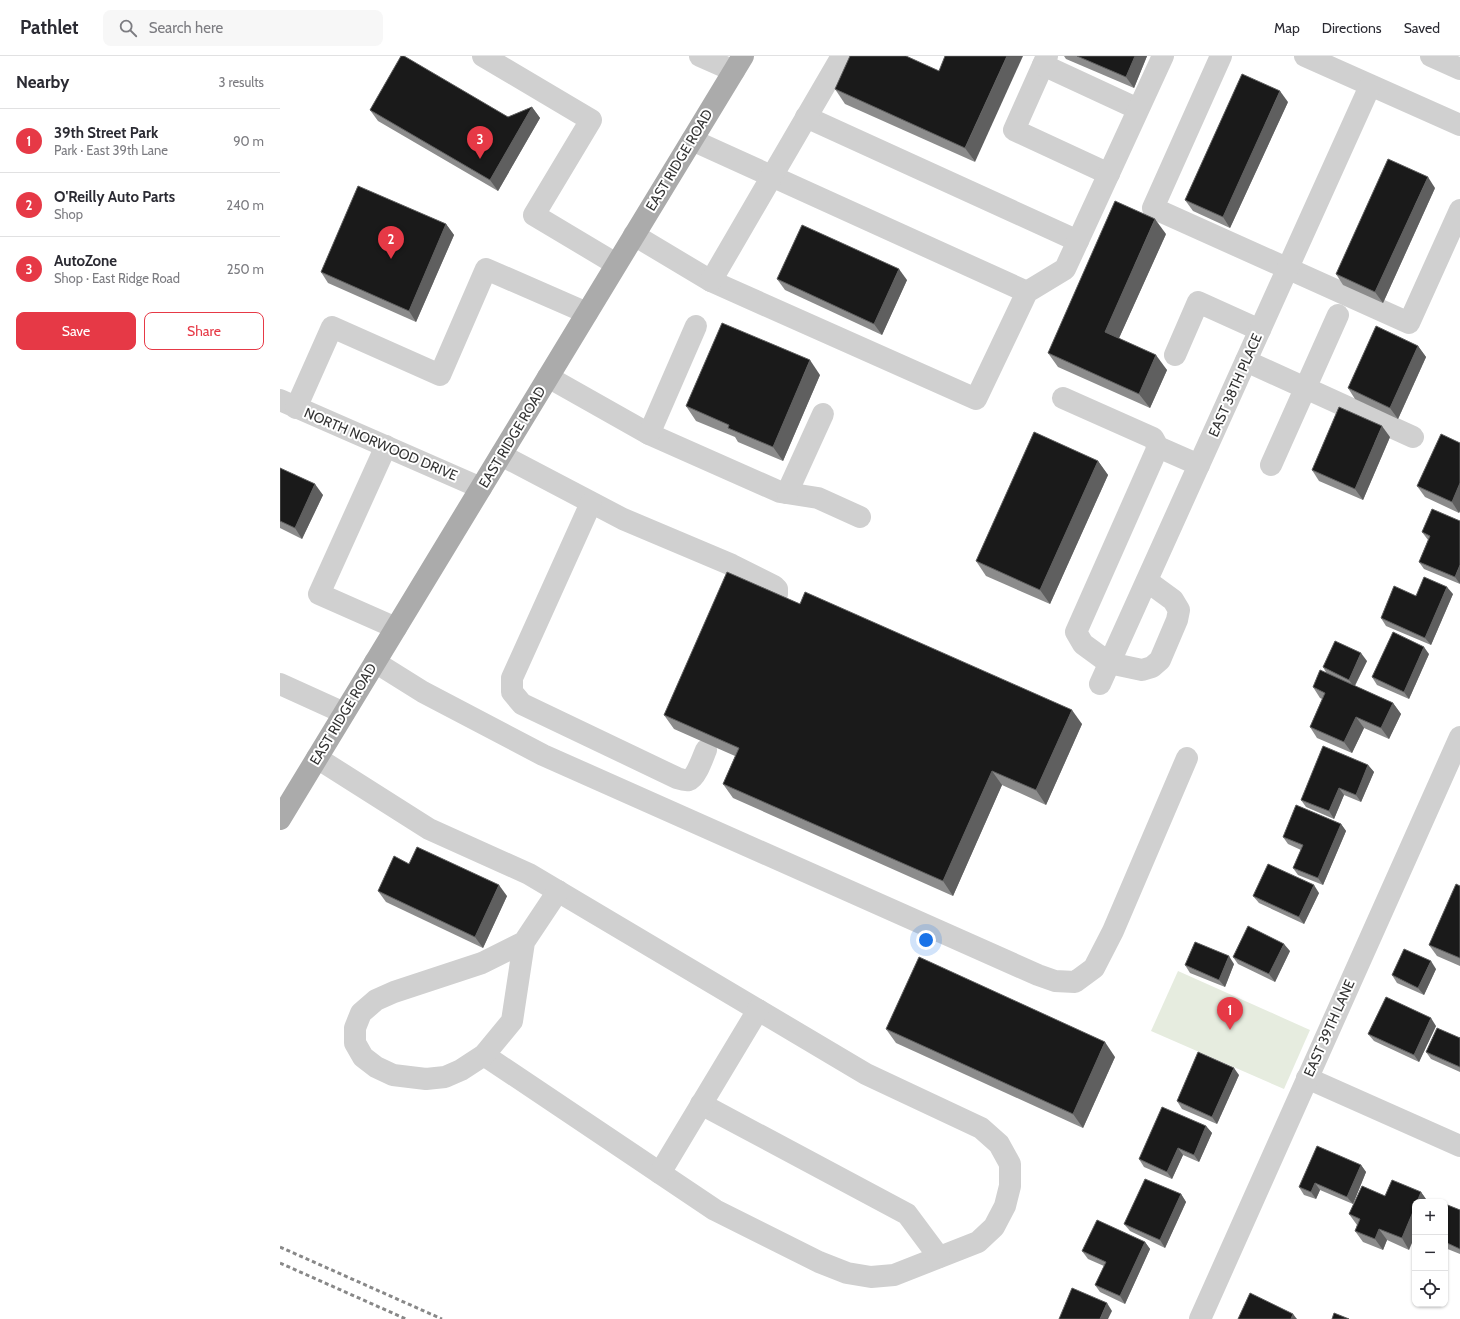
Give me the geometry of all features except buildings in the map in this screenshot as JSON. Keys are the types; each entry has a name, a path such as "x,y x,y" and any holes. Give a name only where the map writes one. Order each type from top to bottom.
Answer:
{"main road":[{"name":"EAST RIDGE ROAD","path":"280,819 738,64"}],"street":[{"path":"483,56 591,120 534,215 616,264"},
{"path":"700,56 738,64"},
{"path":"711,280 842,56"},
{"path":"634,235 711,280 976,399 1027,292 1065,269 1162,56"},
{"path":"1221,56 1153,208 1409,323 1460,210"},
{"path":"1305,56 1460,125"},
{"path":"1431,56 1460,69"},
{"path":"1109,174 1014,130 1045,61 1138,108"},
{"name":"EAST 38TH PLACE","path":"1100,684 1370,86"},
{"path":"806,117 1078,241"},
{"path":"692,140 1027,292"},
{"path":"288,404 332,327 440,375 486,269 587,313"},
{"path":"1175,355 1198,302 1260,330"},
{"path":"1271,465 1338,315"},
{"path":"649,434 696,326"},
{"path":"1246,361 1413,436"},
{"path":"548,377 649,434 780,492 818,498 860,517"},
{"path":"1063,398 1153,438 1158,447 1199,465"},
{"name":"NORTH NORWOOD DRIVE","path":"288,404 481,488"},
{"path":"787,493 823,414"},
{"path":"386,446 320,594 396,628"},
{"path":"1147,581 1173,600 1178,610 1177,620 1160,660 1152,667 1142,670 1109,663 1083,644 1076,632 1158,447"},
{"path":"501,455 591,503 732,565 774,586 777,589 775,598"},
{"path":"591,503 512,678 512,692 522,704 677,778 690,780 694,776 706,750"},
{"path":"376,662 423,692 543,755 1055,982 1075,982 1094,968 1113,931 1187,758"},
{"path":"280,684 344,713"},
{"name":"EAST 39TH LANE","path":"1200,1319 1460,736"},
{"path":"317,758 429,829 529,874 866,1074 981,1128 999,1144 1010,1164 1010,1186 1005,1206 994,1227 978,1242 894,1275 872,1276 847,1273 819,1262 715,1210 484,1055"},
{"path":"524,942 482,963 394,992 376,1000 361,1013 355,1028 355,1043 363,1056 376,1067 393,1074 426,1079 445,1077 461,1070 484,1055 512,1021 524,942 558,891"},
{"path":"660,1173 758,1010"},
{"path":"1307,1078 1460,1146"},
{"path":"702,1104 907,1214 938,1257"}],"shaded area":[{"path":"1178,971 1310,1030 1284,1089 1151,1031"}],"railway":[{"path":"280,1247 442,1319"},
{"path":"280,1263 406,1319"}],"place":[{"name":"AutoZone","path":"480,159"},
{"name":"O'Reilly Auto Parts","path":"391,259"},
{"name":"39th Street Park","path":"1230,1030"}]}
